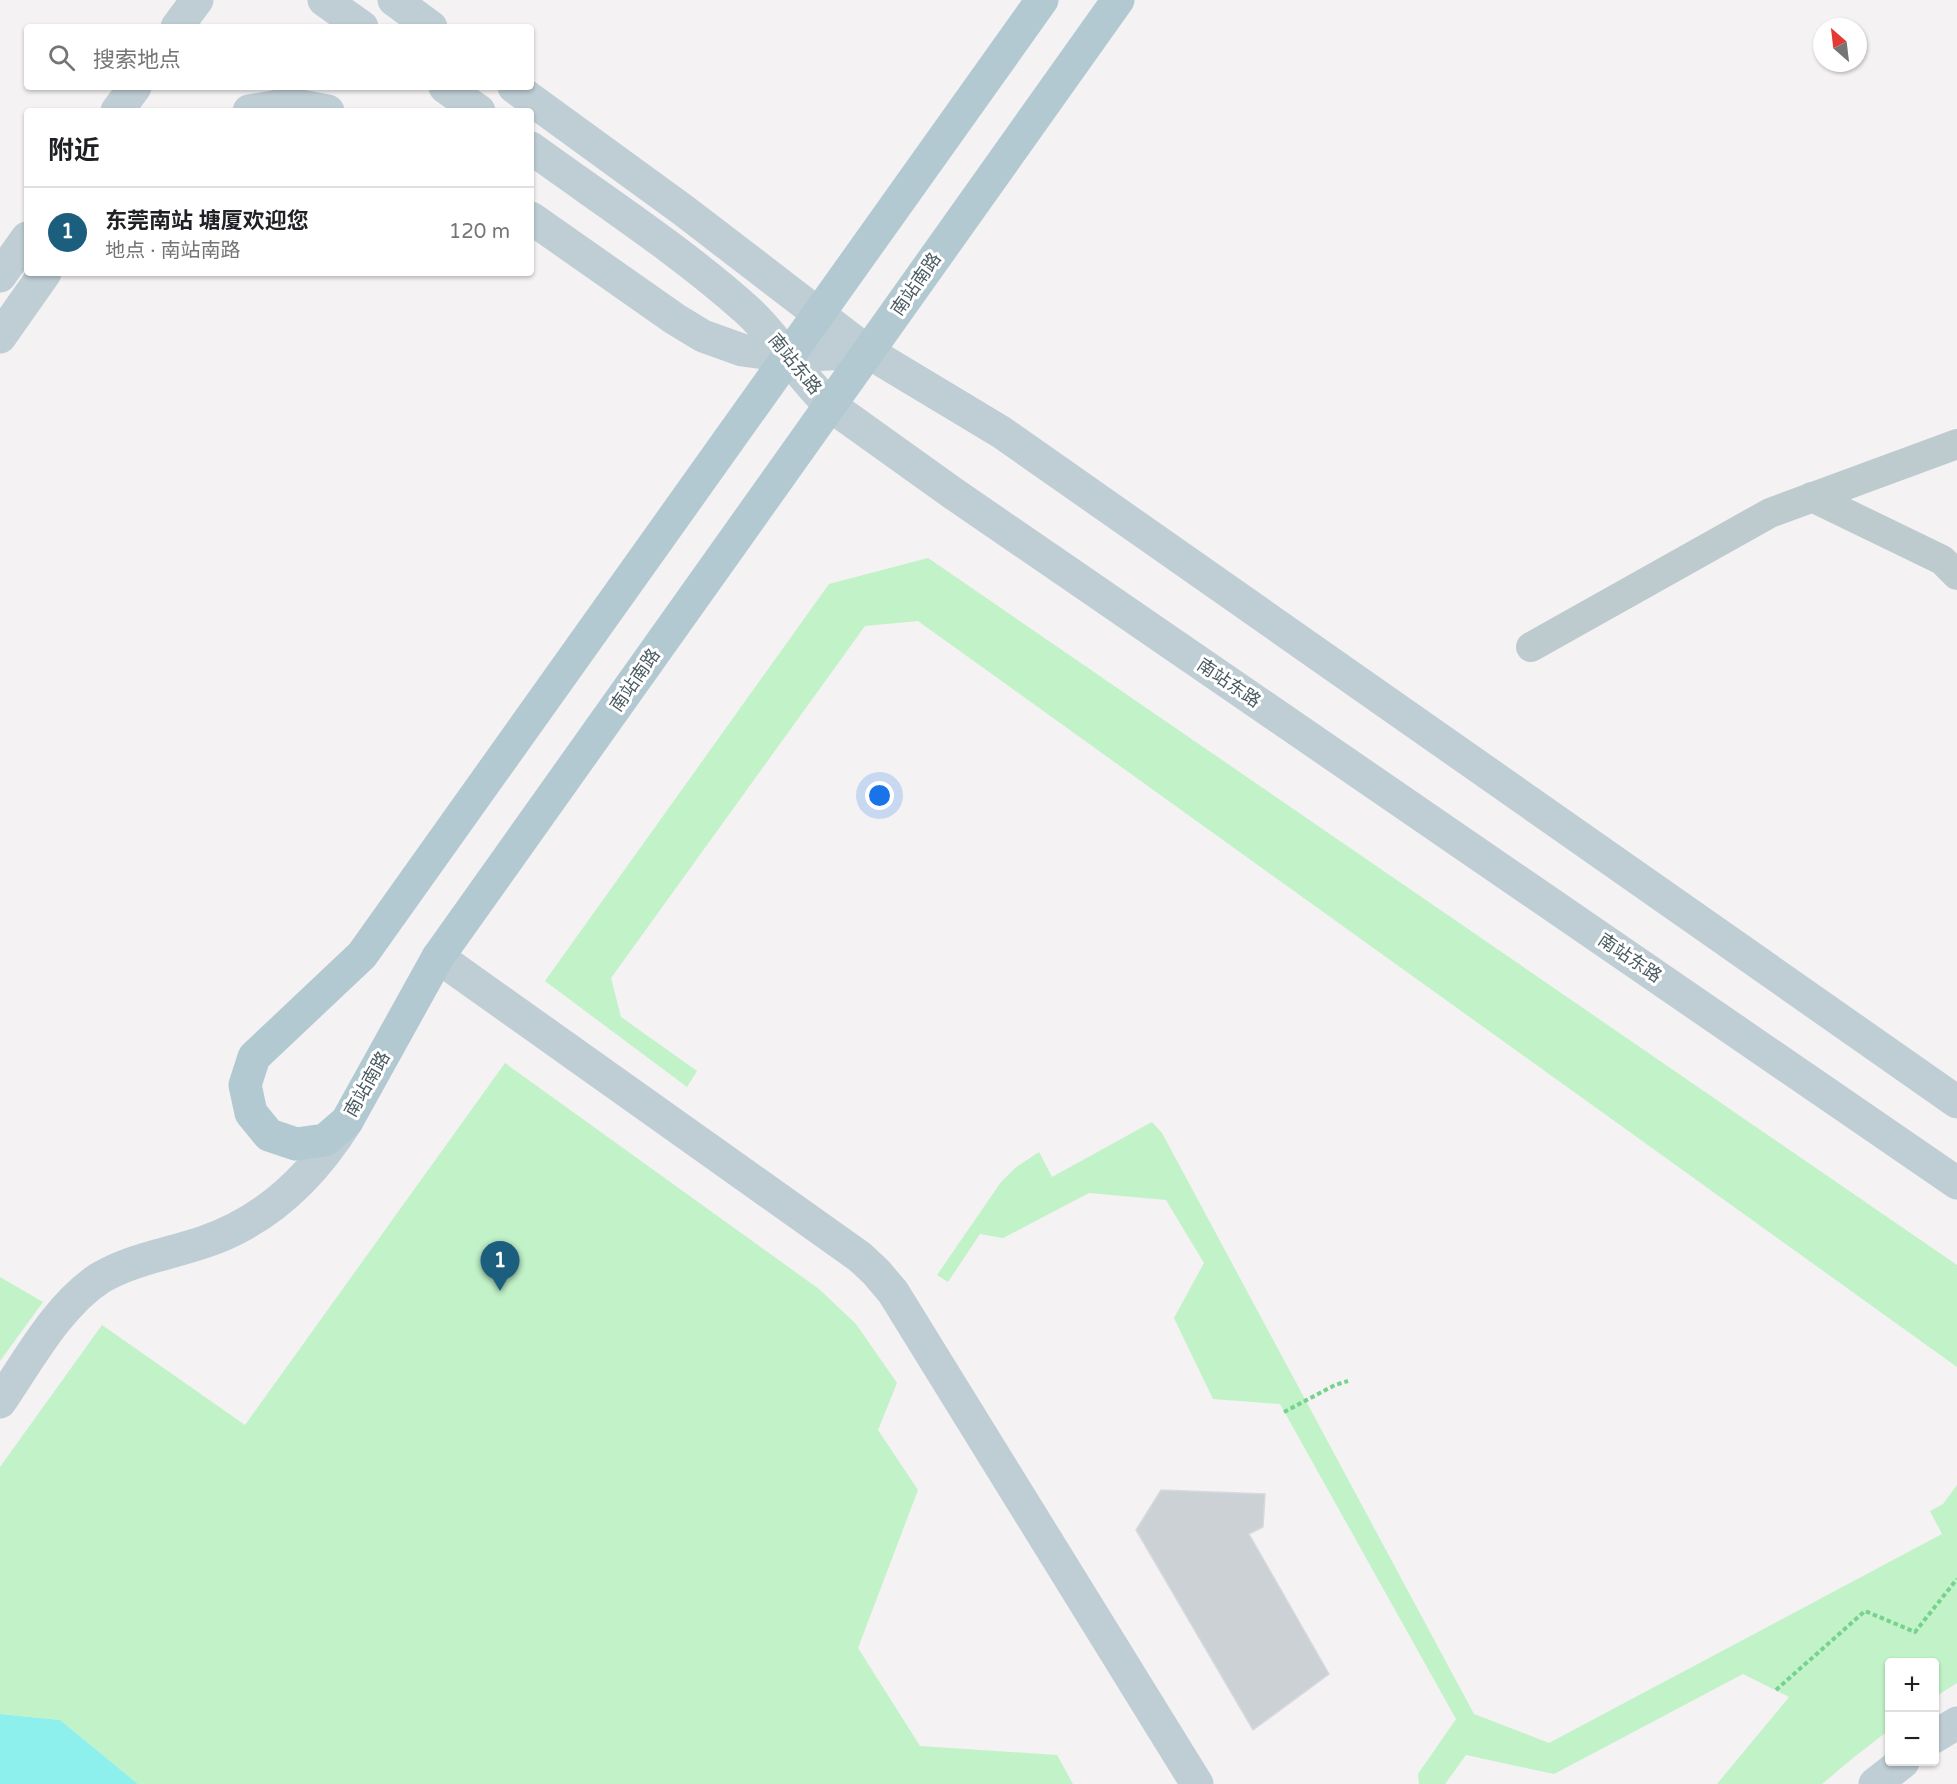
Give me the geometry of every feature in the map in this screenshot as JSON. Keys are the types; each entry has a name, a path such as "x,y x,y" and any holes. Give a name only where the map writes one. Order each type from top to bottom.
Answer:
{"main road":[{"path":"179,24 196,0"},
{"path":"324,0 358,24"},
{"path":"393,0 427,24"},
{"name":"南站南路","path":"1042,0 362,955 254,1057 245,1085 251,1113 269,1135 296,1144 325,1140 347,1121 438,957 1118,0"},
{"path":"119,108 133,90"},
{"path":"450,90 475,108"},
{"path":"518,90 682,210 868,352 1001,432 1957,1102"},
{"path":"267,108 290,104 312,108"},
{"name":"南站东路","path":"534,150 722,288 773,335 817,393 831,406 984,514 1957,1182"},
{"path":"534,220 675,319 703,336 742,350 789,356 868,352"},
{"path":"0,276 24,242"},
{"path":"0,337 43,276"},
{"path":"438,957 860,1257 876,1272 892,1292 1197,1784"},
{"path":"0,1402 59,1315 78,1295 99,1279 123,1266 204,1242 256,1218 283,1199 308,1175 329,1150 347,1121"},
{"path":"1939,1734 1957,1723"},
{"path":"1875,1784 1897,1766"}],"street":[{"path":"1531,646 1770,513 1957,444"},
{"path":"1812,497 1942,560 1957,575"}],"path":[{"path":"1284,1412 1335,1385 1348,1381"},
{"path":"1776,1690 1865,1611 1915,1632 1957,1579"}],"green space":[{"path":"928,558 1957,1265 1957,1367 918,621 865,626 611,978 621,1017 697,1071 687,1087 545,981 829,584"},
{"path":"505,1063 819,1289 856,1324 897,1383 878,1430 918,1490 858,1648 920,1746 1057,1755 1073,1784 138,1784 60,1720 0,1714 0,1467 102,1325 245,1425"},
{"path":"1152,1122 1162,1133 1474,1714 1549,1743 1942,1534 1930,1511 1943,1504 1957,1485 1957,1683 1939,1694 1939,1658 1885,1658 1885,1733 1822,1784 1717,1784 1789,1697 1743,1674 1554,1774 1466,1755 1445,1784 1419,1784 1418,1774 1456,1719 1280,1404 1213,1399 1174,1318 1204,1263 1166,1200 1089,1193 1003,1238 980,1234 948,1282 937,1275 1001,1182 1015,1168 1039,1152 1052,1177"},
{"path":"0,1277 43,1302 0,1361"}],"water":[{"path":"0,1714 60,1720 138,1784 0,1784"}],"building":[{"path":"1161,1490 1265,1494 1263,1527 1249,1534 1329,1674 1253,1730 1136,1530"}],"place":[{"name":"东莞南站 塘厦欢迎您","path":"500,1291"}]}
